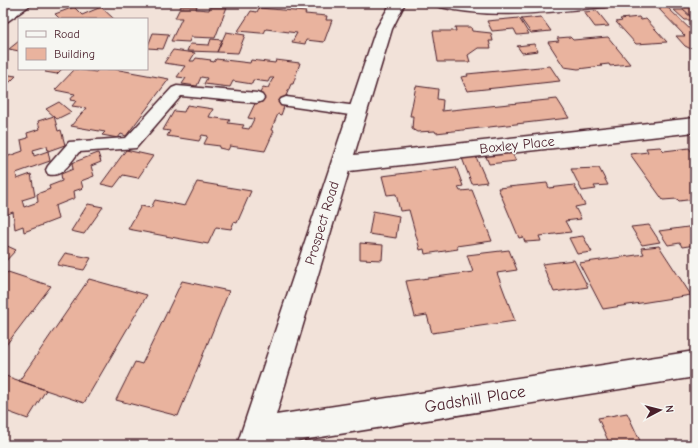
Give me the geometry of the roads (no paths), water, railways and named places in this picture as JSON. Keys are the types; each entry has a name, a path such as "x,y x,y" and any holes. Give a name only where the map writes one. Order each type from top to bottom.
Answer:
{"street":[{"path":"3,18 26,3"},
{"name":"Prospect Road","path":"254,439 384,29 398,3"},
{"path":"441,3 463,8 485,10 513,10 604,3"},
{"name":"Boxley Place","path":"340,164 695,125"},
{"name":"Gadshill Place","path":"254,439 695,364"}],"lane":[{"path":"54,170 75,146 130,144 177,92 258,98"},
{"path":"286,102 357,111"}]}
